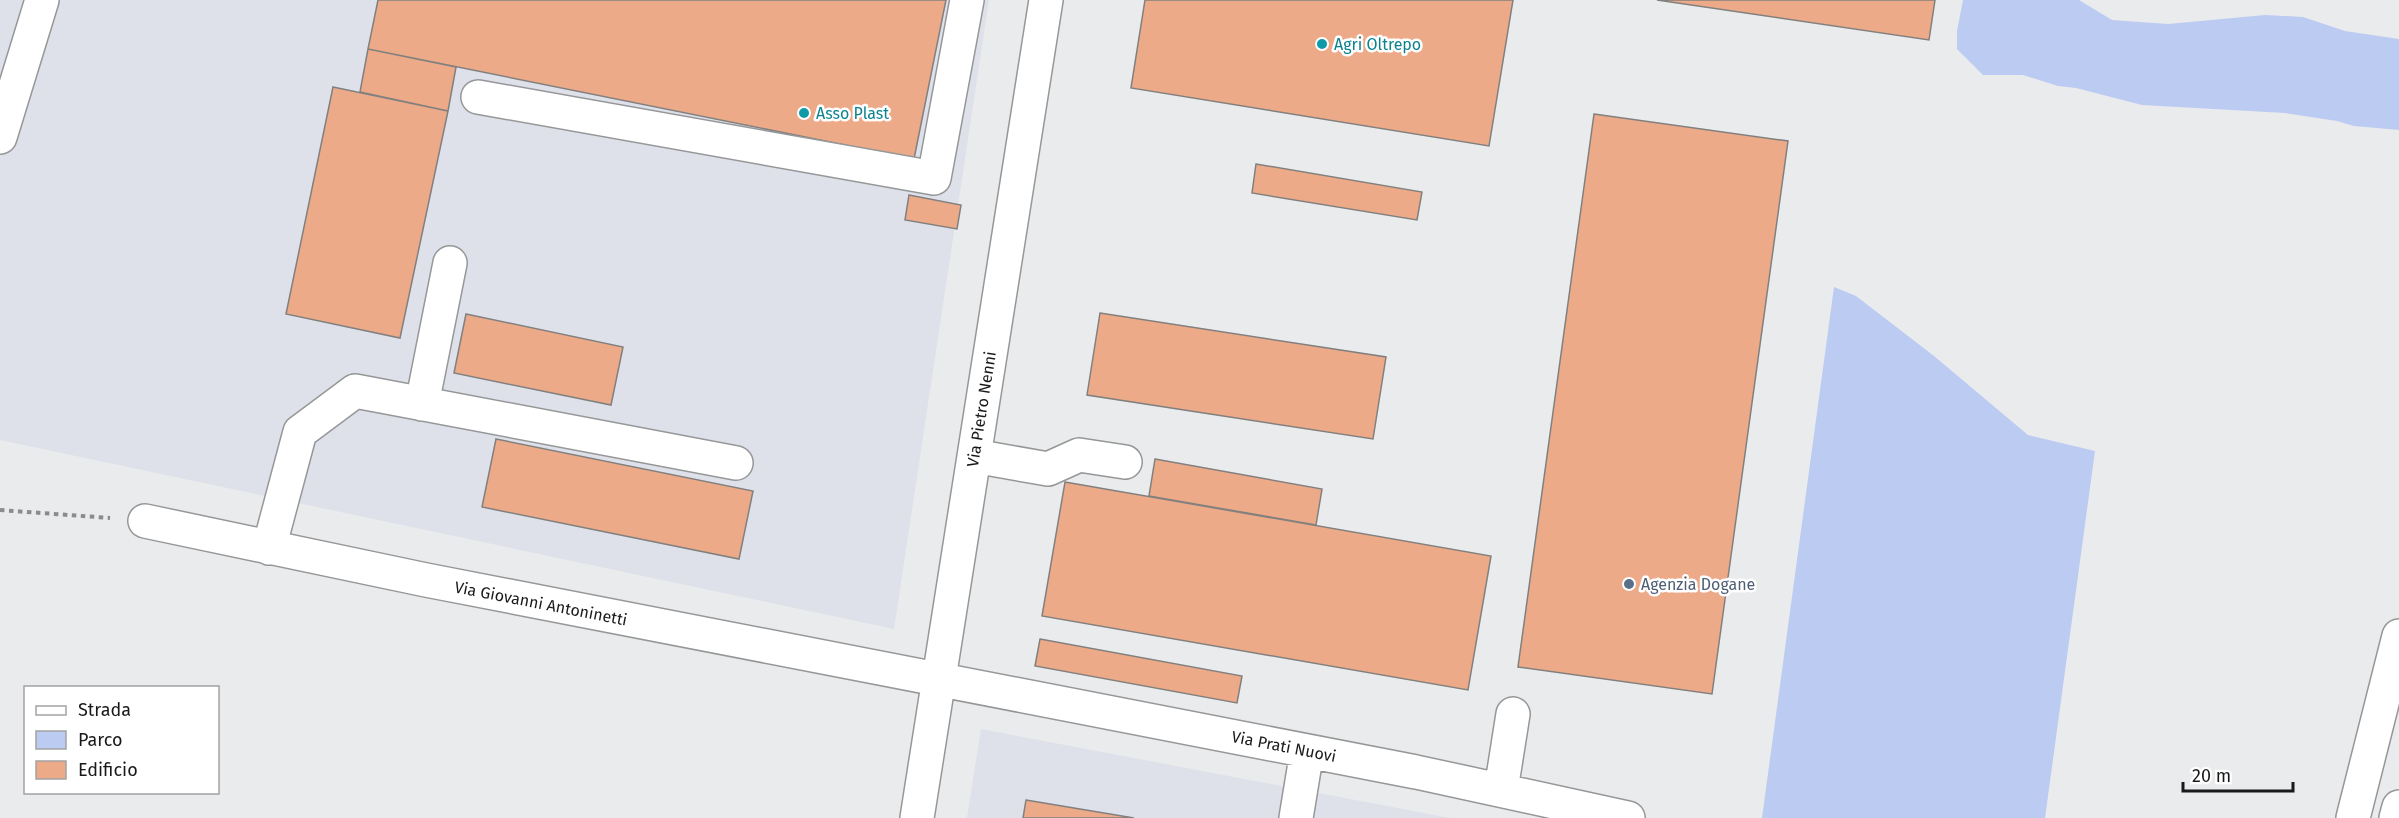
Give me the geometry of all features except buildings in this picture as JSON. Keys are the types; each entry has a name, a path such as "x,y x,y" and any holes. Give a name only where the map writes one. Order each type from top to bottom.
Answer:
{"street":[{"path":"0,138 42,0"},
{"path":"478,97 934,178 966,0"},
{"name":"Via Pietro Nenni","path":"917,818 1046,0"},
{"path":"422,404 450,263"},
{"path":"270,548 300,432 355,391 736,463"},
{"path":"974,456 1048,468 1079,455 1125,462"},
{"name":"Via Giovanni Antoninetti","path":"145,521 270,548 938,680"},
{"path":"2353,818 2399,636"},
{"name":"Via Prati Nuovi","path":"938,680 1307,751 1628,818"},
{"path":"1502,790 1513,714"},
{"path":"1296,818 1307,751"},
{"path":"2396,818 2399,807"}],"path":[{"path":"0,510 145,521"}],"shaded area":[{"path":"0,0 989,0 894,629 0,440"},
{"path":"981,729 1450,818 967,818"}],"green space":[{"path":"1963,0 2079,0 2112,20 2168,24 2265,15 2303,17 2345,31 2399,39 2399,130 2354,126 2285,113 2142,105 2076,88 2058,86 2023,75 1983,75 1957,49 1957,31"},
{"path":"1834,287 1856,296 1934,356 2028,435 2095,451 2045,818 1762,818"}],"place":[{"name":"Agri Oltrepo","path":"1322,44"},
{"name":"Asso Plast","path":"804,113"},
{"name":"Agenzia Dogane","path":"1629,584"}]}
